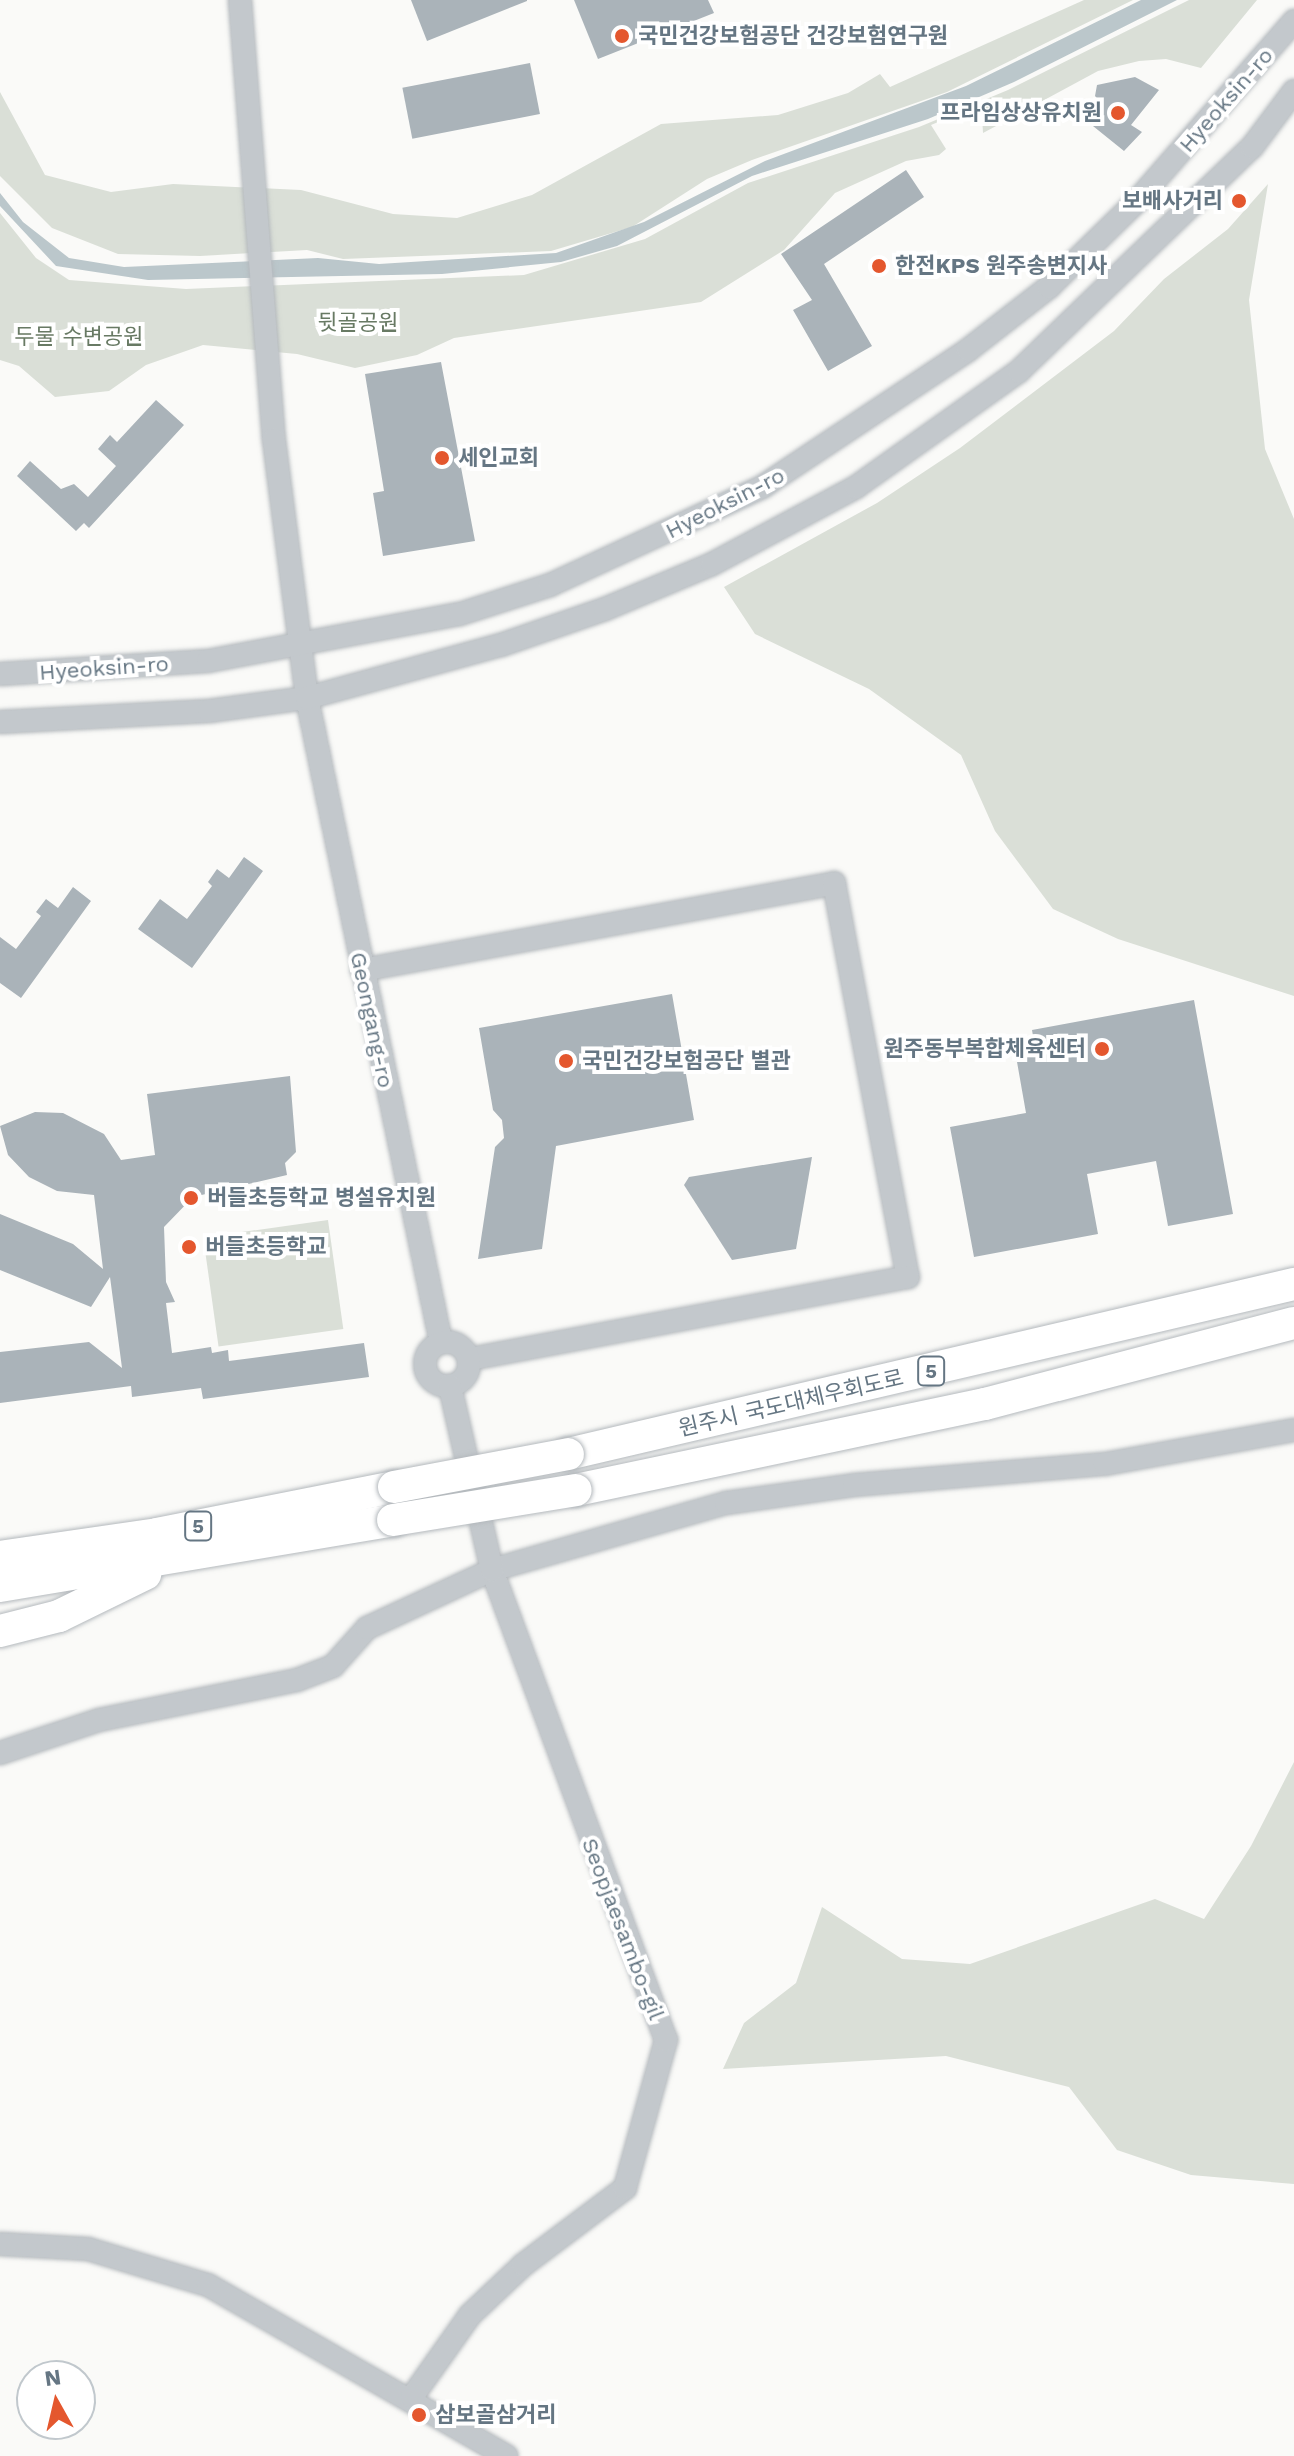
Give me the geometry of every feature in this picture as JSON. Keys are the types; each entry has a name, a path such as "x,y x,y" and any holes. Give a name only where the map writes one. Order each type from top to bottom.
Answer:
{"highway":[{"name":"원주시 국도대체우회도로","path":"165,1547 394,1487 568,1454 1294,1284"},
{"name":"원주시 국도대체우회도로","path":"165,1547 393,1520 576,1490 985,1404 1294,1323"},
{"path":"0,1542 82,1531 165,1547"},
{"path":"0,1631 59,1616 165,1547"},
{"name":"5","path":"0,1557 165,1547"},
{"name":"5","path":"0,1586 165,1547"}],"street":[{"path":"240,0 269,368 301,646"},
{"path":"245,37 252,0"},
{"name":"Hyeoksin-ro","path":"0,674 208,661 460,614 550,585 762,487 956,358 1049,287 1137,201 1294,21"},
{"name":"Hyeoksin-ro","path":"0,722 209,711 307,698 501,645 605,609 712,564 856,487 1019,371 1252,147 1294,91"},
{"name":"Geongang-ro","path":"301,646 307,698 441,1342"},
{"path":"362,970 834,883 908,1277 469,1359"},
{"path":"441,1342 462,1347 469,1359 463,1379 450,1386 435,1382 426,1371 426,1357 441,1342"},
{"path":"450,1386 492,1570"},
{"path":"0,1753 99,1720 297,1680 333,1666 367,1628 492,1570 726,1503 854,1485 1105,1464 1294,1430"},
{"name":"Seopjaesambo-gil","path":"412,2397 470,2315 523,2265 625,2188 666,2040 492,1570"},
{"path":"0,2244 88,2249 208,2285 412,2397 507,2456"}],"green space":[{"name":"뒷골공원","path":"1084,0 1133,0 947,92 752,160 707,179 632,227 551,251 343,259 307,250 200,256 118,254 52,228 0,176 0,92 45,175 111,192 173,184 301,190 393,214 457,218 532,195 661,124 778,115 848,93 880,74 890,87"},
{"name":"뒷골공원","path":"1189,0 1257,0 1201,68 1166,59 1139,61 1098,71 983,133 982,116 972,108 931,125 946,149 939,155 906,161 835,193 784,250 701,302 454,338 417,355 355,368 297,354 203,345 146,365 109,391 55,397 19,366 0,360 0,213 36,258 69,280 186,289 524,275 645,239 748,183 919,127 1008,90"},
{"path":"1268,184 1249,300 1265,449 1294,519 1294,996 1118,939 1053,909 995,831 961,755 869,689 755,634 724,587 877,503 960,448 1114,331 1164,279 1228,229"},
{"path":"328,1220 343,1329 219,1346 203,1238"},
{"path":"1294,1762 1294,2184 1191,2175 1117,2150 1069,2087 946,2056 723,2069 744,2023 796,1983 822,1907 902,1959 970,1964 1155,1899 1204,1919 1251,1846"}],"shaded area":[{"path":"1141,0 1177,0 1014,82 928,119 752,176 617,246 561,262 442,274 148,280 56,266 0,206 0,193 23,222 69,258 124,267 318,258 379,264 556,253 644,222 765,161 966,86"}],"building":[{"path":"411,0 527,0 527,1 427,41"},
{"name":"국민건강보험공단 건강보험연구원","path":"574,0 708,0 714,13 598,59"},
{"path":"530,63 540,114 412,139 402,88"},
{"name":"프라임상상유치원","path":"1135,77 1159,90 1131,125 1142,132 1124,151 1088,122 1103,105 1095,96 1097,85"},
{"path":"906,170 924,197 824,264 872,346 828,371 793,310 812,300 781,254"},
{"path":"441,362 475,541 383,556 373,493 384,491 365,374"},
{"path":"156,400 184,425 89,528 84,523 76,531 17,476 30,461 61,489 74,484 88,497 116,466 98,449 110,435 117,442"},
{"path":"244,857 263,871 192,968 138,929 160,899 187,919 212,886 208,882 217,869 229,878"},
{"path":"73,887 91,901 21,998 0,983 0,937 16,949 41,916 36,912 46,899 58,908"},
{"path":"672,994 694,1120 556,1146 542,1249 478,1259 495,1147 504,1138 502,1120 493,1110 479,1028"},
{"path":"1194,1000 1233,1214 1168,1226 1156,1161 1087,1174 1098,1234 974,1257 950,1127 1026,1113 1014,1045 1034,1042 1032,1030"},
{"path":"290,1076 296,1152 285,1163 287,1175 193,1197 164,1227 166,1282 175,1302 166,1303 172,1353 211,1347 212,1353 228,1350 229,1361 364,1343 369,1377 203,1399 201,1388 132,1397 131,1386 0,1403 0,1352 89,1342 122,1368 110,1277 91,1307 0,1270 0,1214 73,1244 103,1269 94,1195 57,1191 29,1177 8,1155 0,1126 35,1112 63,1113 104,1134 121,1160 155,1155 147,1094"},
{"path":"812,1157 796,1249 732,1260 684,1185 689,1177"}],"place":[{"name":"국민건강보험공단 건강보험연구원","path":"622,36"},
{"name":"프라임상상유치원","path":"1118,113"},
{"name":"보배사거리","path":"1239,201"},
{"name":"한전KPS 원주송변지사","path":"879,266"},
{"name":"세인교회","path":"442,458"},
{"name":"원주동부복합체육센터","path":"1102,1049"},
{"name":"국민건강보험공단 별관","path":"566,1061"},
{"name":"버들초등학교 병설유치원","path":"191,1198"},
{"name":"버들초등학교","path":"189,1247"},
{"name":"삼보골삼거리","path":"419,2415"}],"park label":[{"name":"두물 수변공원","path":"79,337"}]}
